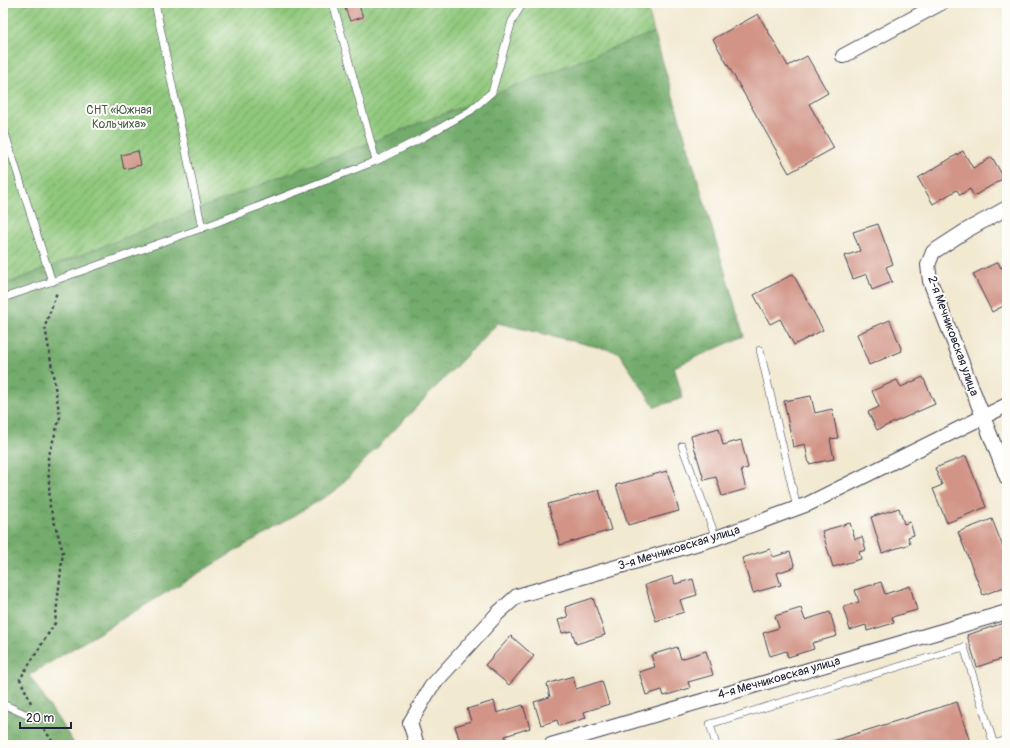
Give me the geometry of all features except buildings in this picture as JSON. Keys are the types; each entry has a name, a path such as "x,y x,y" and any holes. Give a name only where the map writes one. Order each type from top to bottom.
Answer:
{"street":[{"path":"843,56 941,3"},
{"name":"2-я Мечниковская улица","path":"1007,208 967,230 932,252 928,265 930,281 1007,478"},
{"name":"3-я Мечниковская улица","path":"417,745 410,723 431,687 498,613 517,596 716,538 797,508 1007,405"},
{"name":"4-я Мечниковская улица","path":"551,745 1007,612"}],"lane":[{"path":"155,3 202,228"},
{"path":"333,3 376,161"},
{"path":"3,298 202,228 376,161 422,138 470,110 492,92 512,21 523,3"},
{"path":"3,127 52,282"},
{"path":"760,350 797,508"},
{"path":"682,446 716,538"},
{"path":"716,745 710,724 964,647 993,744 1007,740"},
{"path":"3,704 38,720"}],"path":[{"path":"55,745 38,720 20,679 55,623 63,552 50,507 48,458 60,417 45,326 62,278"}],"green space":[{"name":"СНТ «Южная Кольчиха»","path":"3,3 646,3 654,32 3,285"},
{"path":"654,32 744,336 674,367 683,398 655,407 618,352 498,323 335,491 29,675 75,745 3,745 3,285"}]}
